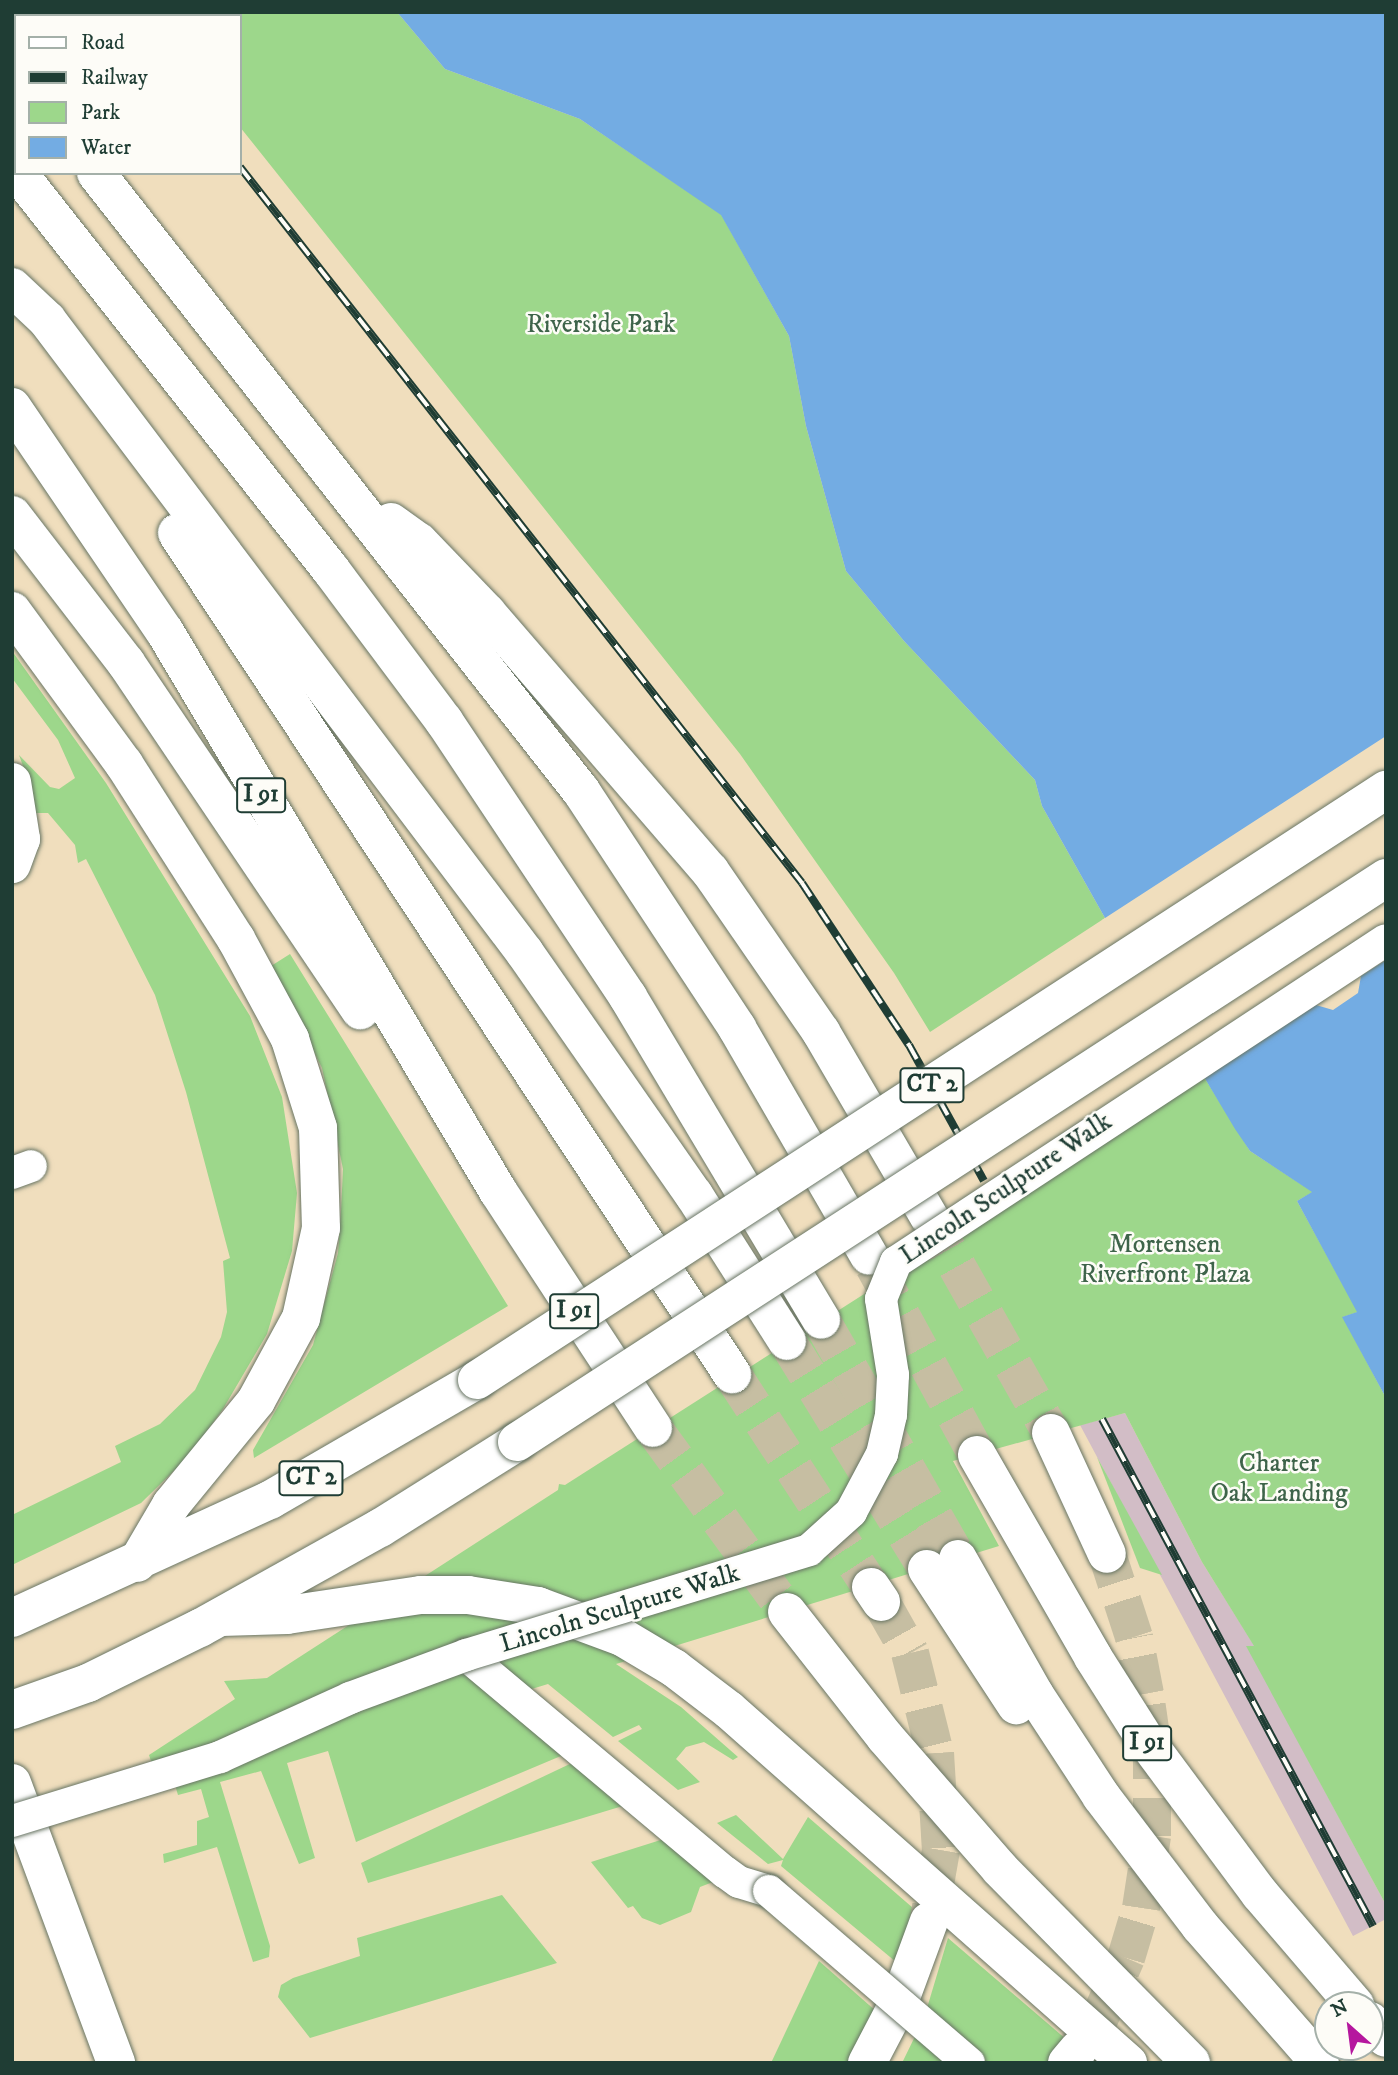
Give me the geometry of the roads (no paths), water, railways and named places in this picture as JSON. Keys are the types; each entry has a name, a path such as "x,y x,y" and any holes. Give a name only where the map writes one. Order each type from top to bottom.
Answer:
{"main road":[{"path":"19,175 331,570 452,733 628,997 821,1320"},
{"path":"98,175 537,733 628,858 783,1104 869,1256"},
{"path":"12,287 47,320 518,943 694,1195 788,1341"},
{"path":"12,300 30,332 236,617 732,1374"},
{"name":"I 91","path":"12,407 165,632 498,1191 653,1428"},
{"path":"356,502 397,526 444,566 710,871 821,1032 929,1217"},
{"path":"12,515 173,731 419,1104 498,1191"},
{"path":"12,611 124,764 236,939 290,1039 318,1128 321,1228 301,1318 262,1392 171,1505 137,1563"},
{"path":"12,782 20,815 14,864"},
{"name":"CT 2","path":"12,1618 137,1563 320,1474 477,1380 1386,790"},
{"name":"CT 2","path":"12,1710 88,1682 221,1617 380,1528 517,1442 1386,878"},
{"path":"1051,1433 1107,1554"},
{"name":"I 91","path":"977,1455 1093,1657 1147,1742 1260,1894 1343,1991"},
{"path":"942,1564 1132,1838 1242,1976 1320,2063"},
{"path":"221,1617 287,1615 421,1595 468,1595 538,1606 622,1637 674,1668 729,1710 1128,2063"},
{"path":"787,1612 886,1737 1000,1869 1191,2063"},
{"path":"12,1783 116,2063"},
{"path":"867,2063 900,2000 929,1921"}],"street":[{"name":"Lincoln Sculpture Walk","path":"466,1655 785,1559 829,1535 869,1484 888,1426 893,1375 881,1299 896,1262 1386,940"},
{"name":"Lincoln Sculpture Walk","path":"466,1655 725,1872 738,1882 769,1891 969,2063"},
{"path":"12,1821 220,1757 350,1698 466,1655"}],"water":[{"path":"397,12 1386,12 1386,1398 1342,1317 1357,1312 1297,1201 1312,1192 1250,1151 1235,1129 1204,1077 1218,1068 1105,918 1042,806 1035,780 904,641 846,571 806,426 789,336 721,215 580,119 445,69"}],"tunnel":[{"path":"929,1217 1051,1433"},
{"path":"874,1266 977,1455"},
{"path":"821,1320 958,1559"},
{"path":"787,1341 927,1569"},
{"path":"732,1374 871,1587"},
{"path":"653,1428 787,1612"},
{"path":"1078,2050 1098,2022 1126,1958 1141,1908 1152,1836 1152,1743 1145,1694 1134,1637 1107,1554"},
{"path":"881,1602 910,1653 935,1753 941,1850 929,1919"}],"railway":[{"path":"242,170 802,883 909,1045 984,1181"},
{"path":"1102,1419 1373,1926"}],"park label":[{"name":"Riverside Park","path":"601,325"},
{"name":"Mortensen Riverfront Plaza","path":"1165,1260"},
{"name":"Charter Oak Landing","path":"1279,1479"}]}
